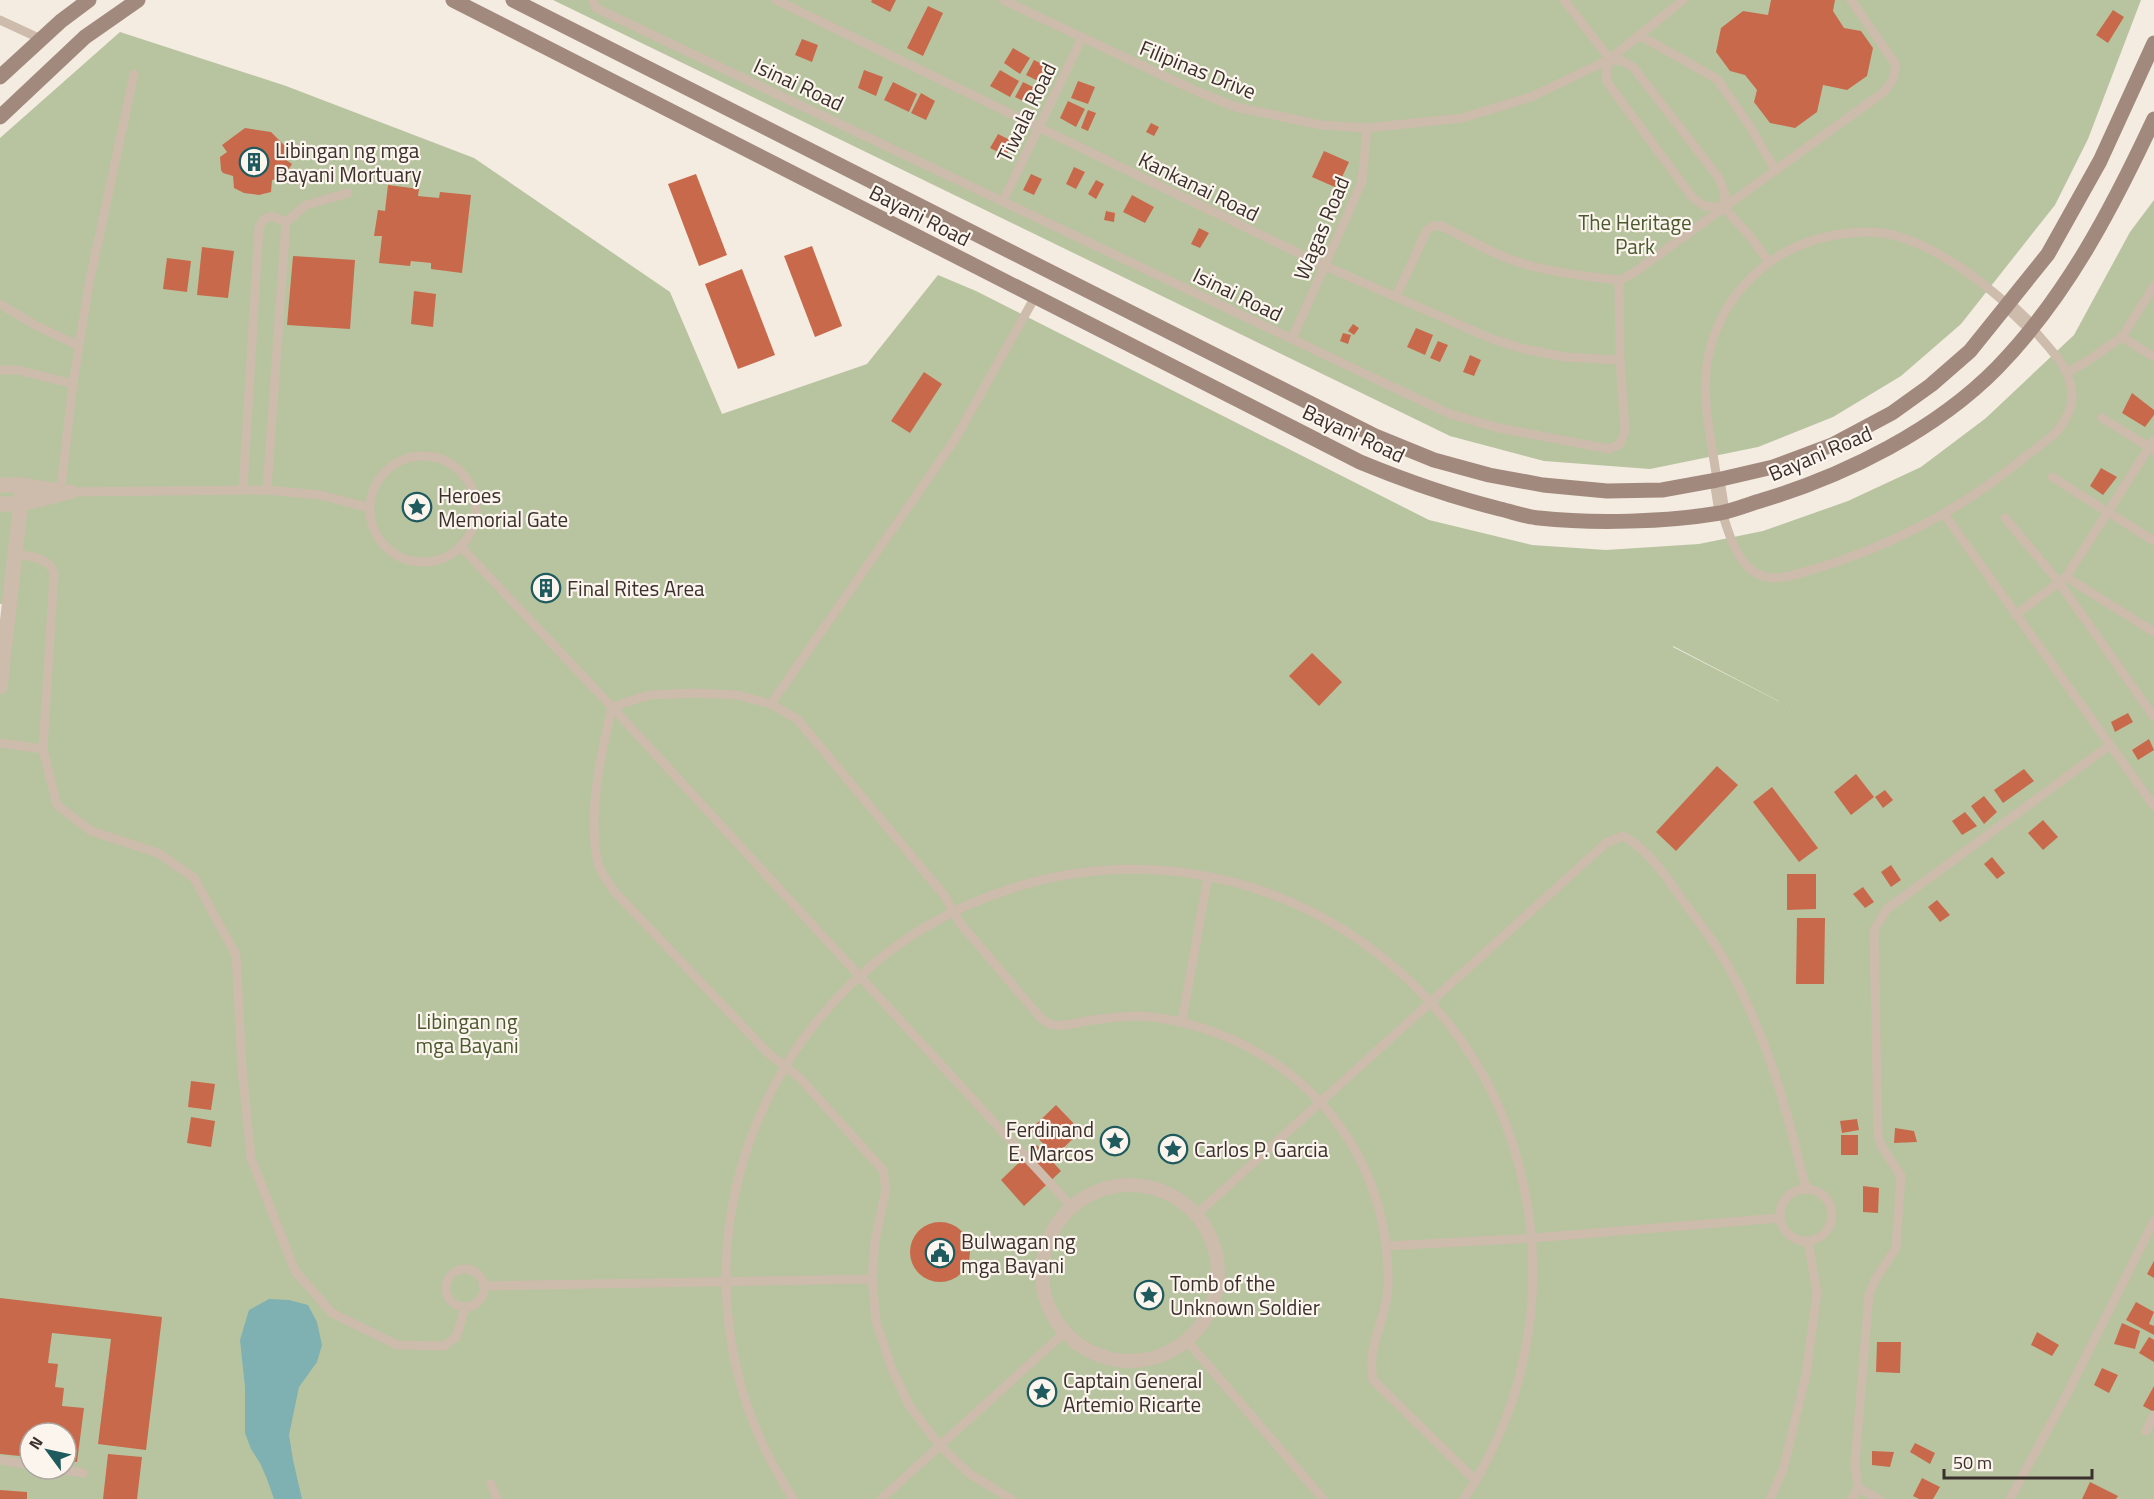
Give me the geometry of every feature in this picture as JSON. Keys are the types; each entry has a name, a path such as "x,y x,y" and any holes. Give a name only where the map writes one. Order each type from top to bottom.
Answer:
{"main road":[{"path":"0,77 61,21 89,0"},
{"path":"0,117 85,37 138,0"},
{"name":"Bayani Road","path":"453,0 475,4 1035,297 1360,462 1420,486 1537,518 1602,522 1722,512 1786,493 1849,468 1910,435 1954,405 1995,369 2032,328 2072,273 2108,213 2154,119"},
{"name":"Bayani Road","path":"513,0 1375,436 1434,460 1489,475 1543,485 1606,491 1662,490 1773,467 1832,445 1892,412 1931,385 1970,351 2048,254 2100,161 2154,43"}],"street":[{"path":"2007,304 2032,328"},
{"path":"1717,480 1722,512"},
{"path":"0,485 20,485 63,493"},
{"path":"0,687 20,504 20,485"},
{"path":"0,504 20,504 63,493"},
{"path":"1136,1184 1169,1193 1184,1202 1197,1214 1214,1244 1219,1279 1216,1297 1209,1313 1187,1341 1158,1357 1124,1362 1091,1353 1064,1333 1047,1303 1042,1286 1042,1268 1044,1251 1050,1234 1059,1220 1072,1207 1085,1196 1101,1189 1136,1184"}],"lane":[{"name":"Isinai Road","path":"593,0 596,8 1450,414 1499,428 1609,449 1620,444 1625,430 1618,280"},
{"name":"Kankanai Road","path":"776,0 1325,266 1492,339 1524,349 1565,357 1620,360"},
{"name":"Filipinas Drive","path":"1003,0 1198,92 1236,107 1320,125 1367,128 1462,118 1531,97 1610,59 1683,0"},
{"path":"1564,0 1610,59 1622,61 1633,67 1719,178 1725,194 1724,208"},
{"path":"1396,297 1427,230 1433,226 1442,226 1529,266 1618,280 1632,274 1885,91 1893,79 1896,65 1851,0"},
{"path":"0,20 41,39"},
{"path":"1640,35 1717,79 1749,125 1776,171"},
{"name":"Tiwala Road","path":"1003,201 1082,38"},
{"path":"1610,59 1606,71 1607,82 1692,197 1704,206 1724,208 1749,235 1769,262"},
{"path":"134,74 89,284 73,384 63,493 267,490 320,495 370,508"},
{"name":"Wagas Road","path":"1292,339 1362,182 1367,128"},
{"path":"267,490 286,222 306,205 348,193"},
{"path":"243,489 259,227 264,219 272,216 286,222"},
{"path":"1717,480 1706,412 1706,377 1711,346 1724,313 1742,286 1769,262 1789,249 1825,235 1863,232 1897,236 1930,249 1955,263 2007,304"},
{"path":"2068,372 2122,337 2154,286"},
{"path":"771,704 954,441 1035,297"},
{"path":"0,304 35,326 79,346"},
{"path":"1722,512 1731,542 1748,566 1765,577 1783,577 1825,566 1884,543 1944,514 2011,469 2057,430 2068,415 2072,397 2068,372 2032,328"},
{"path":"2122,337 2154,357"},
{"path":"0,370 18,370 73,384"},
{"path":"2015,615 2062,579 2152,446 2102,418"},
{"path":"426,456 449,462 467,479 476,501 473,525 468,537 452,553 430,561 408,559 388,548 380,540 375,530 370,508 374,490 383,474 402,460 426,456"},
{"path":"2052,477 2154,541"},
{"path":"1944,514 2154,806"},
{"path":"2005,518 2062,579 2154,717"},
{"path":"460,546 612,707 1072,1207"},
{"path":"14,553 46,561 52,567 54,574 43,749 57,804 91,831 158,853 194,878 236,955 242,1068 251,1158 295,1271 332,1313 397,1345 444,1346 456,1337 466,1306"},
{"path":"2062,579 2154,632"},
{"path":"612,707 649,695 694,693 737,695 771,704 797,719 945,895 960,923 1048,1024 1061,1025 1142,1016 1182,1021 1222,1034 1260,1052 1293,1075 1321,1101 1347,1136 1367,1173 1379,1208 1387,1246 1388,1290 1370,1366 1373,1380 1476,1481"},
{"path":"612,707 603,747 597,793 594,832 598,865 614,891 768,1053 800,1078 883,1170 886,1189 875,1241 872,1279 876,1321 892,1369 909,1405 939,1445 970,1473 1011,1499"},
{"path":"0,743 43,749"},
{"path":"1852,1499 1857,1488 1855,1464 1869,1294 1875,1280 1896,1248 1901,1176 1881,1145 1878,1135 1875,930 1887,909 2110,745"},
{"path":"1197,1214 1606,843 1623,836 1638,844 1667,877 1717,947 1745,1000 1779,1085 1806,1189"},
{"path":"793,1499 766,1451 744,1397 731,1341 726,1283 729,1226 740,1170 759,1116 785,1065 819,1018 858,976 904,940 953,911 1002,891 1052,877 1094,871 1156,870 1208,876 1258,889 1316,914 1352,934 1393,965 1430,1001 1463,1042 1490,1087 1506,1126 1525,1186 1533,1238 1534,1288 1526,1349 1517,1388 1499,1436 1464,1499"},
{"path":"1182,1021 1208,876"},
{"path":"1806,1189 1817,1191 1824,1196 1833,1215 1831,1224 1822,1236 1808,1241 1794,1239 1785,1230 1780,1218 1782,1205 1792,1193 1806,1189"},
{"path":"1387,1246 1533,1238 1780,1218"},
{"path":"2010,1499 2068,1392 2154,1221"},
{"path":"1770,1499 1783,1470 1806,1375 1817,1293 1808,1241"},
{"path":"461,1269 474,1271 482,1280 483,1286 481,1297 477,1302 466,1306 454,1303 446,1287 450,1276 461,1269"},
{"path":"483,1286 872,1279"},
{"path":"881,1499 1064,1333"},
{"path":"1187,1341 1323,1499"},
{"path":"2146,1431 2154,1415"},
{"path":"0,1460 18,1462"},
{"path":"78,1472 83,1473"},
{"path":"491,1484 497,1499"},
{"path":"1857,1488 1879,1499"}],"green space":[{"name":"The Heritage Park","path":"553,0 2141,0 2088,139 2055,205 1961,324 1901,376 1833,417 1758,447 1650,469 1544,461 1450,436"},
{"name":"Libingan ng mga Bayani","path":"120,32 286,86 474,158 670,292 722,414 867,364 938,275 976,291 1429,520 1532,545 1606,550 1699,544 1763,531 1848,501 1921,467 1986,418 2074,335 2130,232 2154,200 2154,1499 0,1499 0,648 4,604 0,604 0,138","holes":["1673,646 1788,706 1673,647"]}],"water":[{"path":"269,1299 289,1300 308,1305 317,1322 322,1345 317,1362 299,1387 289,1435 302,1499 274,1499 245,1433 245,1387 240,1340 249,1310"}],"building":[{"path":"872,0 896,0 890,12 871,2"},
{"path":"1771,0 1835,0 1833,11 1844,28 1861,31 1873,48 1867,76 1847,90 1823,85 1817,112 1795,128 1770,123 1754,102 1757,90 1745,75 1730,71 1716,52 1721,28 1743,11 1768,15"},
{"path":"928,6 943,13 923,56 907,48"},
{"path":"2113,10 2124,17 2108,43 2096,35"},
{"path":"802,39 818,45 812,62 795,55"},
{"path":"1013,48 1030,58 1020,74 1004,63"},
{"path":"1034,60 1050,68 1042,83 1026,75"},
{"path":"864,70 883,77 876,96 858,88"},
{"path":"1000,70 1019,81 1010,97 990,86"},
{"path":"1078,81 1095,87 1088,104 1071,98"},
{"path":"893,82 917,94 909,112 884,100"},
{"path":"1023,82 1039,90 1031,105 1015,97"},
{"path":"921,93 935,101 926,120 911,113"},
{"path":"1068,101 1085,109 1076,127 1060,118"},
{"path":"1088,110 1096,113 1088,131 1081,128"},
{"path":"1151,123 1159,127 1154,136 1146,132"},
{"name":"Libingan ng mga Bayani Mortuary","path":"245,128 271,132 291,152 285,159 292,164 283,178 272,180 271,192 259,195 244,193 234,188 233,176 221,170 220,157 227,152 222,145"},
{"path":"998,134 1014,142 1006,156 990,148"},
{"path":"1324,151 1349,162 1337,188 1312,177"},
{"path":"1074,167 1085,172 1076,189 1066,184"},
{"path":"696,174 727,255 699,266 668,184"},
{"path":"1031,174 1042,179 1034,195 1023,190"},
{"path":"1096,180 1104,184 1096,199 1088,194"},
{"path":"388,185 419,189 418,196 439,198 440,192 471,195 462,273 431,269 431,263 411,261 410,266 379,263 382,236 374,236 378,210 385,211"},
{"path":"1132,195 1154,207 1145,223 1123,212"},
{"path":"1106,211 1115,213 1114,222 1104,220"},
{"path":"1199,228 1209,233 1200,248 1191,244"},
{"path":"812,246 842,326 815,337 784,256"},
{"path":"202,247 234,251 228,298 197,295"},
{"path":"293,256 355,260 350,329 287,325"},
{"path":"167,258 191,261 187,292 163,289"},
{"path":"742,269 775,355 738,369 705,284"},
{"path":"414,291 436,294 433,327 411,324"},
{"path":"1353,324 1359,328 1354,335 1348,331"},
{"path":"1416,328 1433,335 1425,355 1407,347"},
{"path":"1343,333 1351,335 1348,344 1340,341"},
{"path":"1438,341 1448,345 1440,362 1430,358"},
{"path":"1470,355 1481,360 1474,376 1463,372"},
{"path":"924,372 942,384 910,433 891,421"},
{"path":"2132,393 2154,410 2154,415 2145,427 2122,413"},
{"path":"2101,468 2117,477 2103,495 2090,486"},
{"name":"Final Rites Area","path":"546,574 560,587 546,602 532,589"},
{"path":"1312,653 1342,682 1319,706 1289,676"},
{"path":"2128,713 2133,722 2115,732 2111,722"},
{"path":"2149,739 2154,750 2138,760 2132,750"},
{"path":"1717,766 1738,785 1676,851 1656,832"},
{"path":"2024,769 2034,781 2003,803 1994,790"},
{"path":"1856,774 1874,797 1851,815 1834,792"},
{"path":"1772,787 1818,848 1799,862 1753,802"},
{"path":"1885,790 1893,800 1883,808 1875,797"},
{"path":"1984,796 1997,812 1984,824 1971,806"},
{"path":"1965,812 1977,826 1962,835 1952,821"},
{"path":"2043,820 2058,837 2043,850 2028,833"},
{"path":"1992,857 2005,873 1997,879 1984,864"},
{"path":"1891,865 1901,880 1891,887 1881,872"},
{"path":"1787,874 1816,874 1816,909 1787,910"},
{"path":"1863,887 1874,902 1865,908 1853,894"},
{"path":"1937,900 1950,915 1940,922 1928,907"},
{"path":"1797,918 1825,918 1824,984 1796,984"},
{"path":"191,1081 215,1084 211,1110 188,1107"},
{"path":"1056,1105 1081,1131 1055,1156 1030,1130"},
{"path":"191,1117 215,1121 211,1147 187,1143"},
{"path":"1857,1119 1859,1130 1842,1133 1840,1121"},
{"path":"1895,1128 1914,1131 1917,1142 1894,1143"},
{"path":"1841,1135 1858,1135 1858,1155 1841,1155"},
{"path":"1037,1145 1061,1171 1024,1206 1001,1180"},
{"path":"1863,1186 1879,1188 1878,1213 1863,1212"},
{"name":"Bulwagan ng mga Bayani","path":"940,1222 957,1227 965,1235 970,1252 965,1269 957,1277 940,1282 923,1277 915,1269 910,1252 915,1235 923,1227"},
{"path":"2154,1261 2154,1278 2147,1274"},
{"path":"0,1298 162,1317 146,1450 98,1444 111,1339 52,1333 48,1363 58,1364 55,1387 64,1388 62,1406 84,1408 78,1454 78,1421 18,1421 18,1456 0,1454"},
{"path":"2136,1302 2154,1312 2149,1324 2154,1326 2154,1335 2126,1320"},
{"path":"2122,1323 2140,1331 2135,1349 2114,1344"},
{"path":"2037,1332 2059,1345 2052,1356 2031,1345"},
{"path":"2149,1337 2154,1340 2154,1362 2139,1353"},
{"path":"1877,1342 1901,1342 1900,1373 1876,1372"},
{"path":"2102,1368 2118,1375 2109,1393 2094,1385"},
{"path":"2154,1386 2154,1412 2143,1406"},
{"path":"1915,1443 1935,1453 1930,1464 1910,1452"},
{"path":"1872,1451 1894,1452 1890,1467 1872,1465"},
{"path":"108,1454 142,1457 137,1499 103,1499"},
{"path":"1922,1478 1940,1487 1933,1499 1919,1499 1913,1496"},
{"path":"2090,1482 2118,1496 2116,1499 2082,1499"},
{"path":"0,1490 27,1492 27,1499 0,1499"}],"place":[{"name":"Libingan ng mga Bayani Mortuary","path":"254,162"},
{"name":"Heroes Memorial Gate","path":"417,507"},
{"name":"Final Rites Area","path":"546,588"},
{"name":"Ferdinand E. Marcos","path":"1115,1141"},
{"name":"Carlos P. Garcia","path":"1173,1149"},
{"name":"Bulwagan ng mga Bayani","path":"940,1253"},
{"name":"Tomb of the Unknown Soldier","path":"1149,1295"},
{"name":"Captain General Artemio Ricarte","path":"1042,1392"}]}
